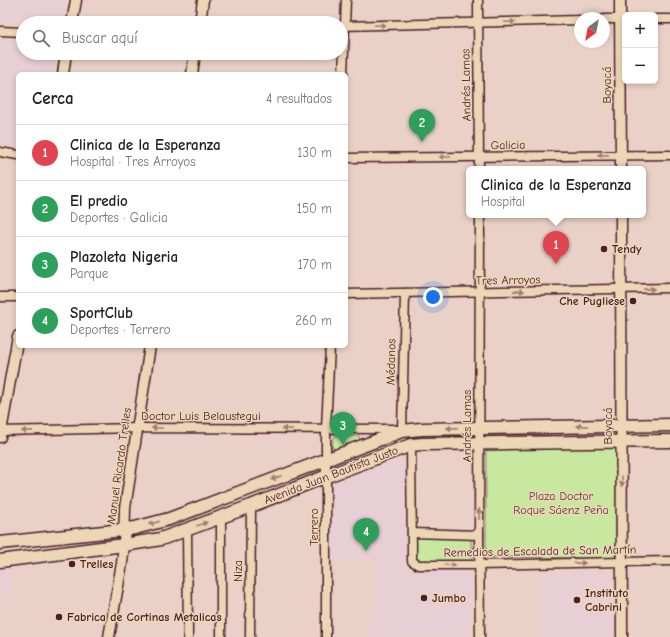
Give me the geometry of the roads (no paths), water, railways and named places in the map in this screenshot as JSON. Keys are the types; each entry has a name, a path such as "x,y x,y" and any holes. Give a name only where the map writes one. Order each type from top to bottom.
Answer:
{"main road":[{"name":"Avenida Juan Bautista Justo","path":"0,543 135,528 169,518 402,431 421,429 670,425"},
{"name":"Avenida Juan Bautista Justo","path":"0,561 161,539 221,518 411,445 670,441"}],"street":[{"path":"73,16 76,0"},
{"path":"201,16 203,0"},
{"path":"344,16 346,0"},
{"name":"Andrés Lamas","path":"478,0 479,166"},
{"name":"Boyacá","path":"620,0 622,13"},
{"path":"610,19 622,19"},
{"path":"658,19 670,19"},
{"path":"348,26 574,20"},
{"path":"0,32 16,32"},
{"name":"Boyacá","path":"620,166 622,48"},
{"path":"63,72 65,60"},
{"path":"192,72 194,60"},
{"path":"343,60 343,72"},
{"path":"0,152 16,155"},
{"name":"Galicia","path":"348,158 670,155"},
{"name":"Andrés Lamas","path":"480,218 480,637"},
{"name":"Boyacá","path":"621,218 622,637"},
{"name":"Tres Arroyos","path":"348,294 670,288"},
{"name":"Médanos","path":"402,431 405,293"},
{"path":"0,297 16,297"},
{"path":"0,433 16,347"},
{"name":"Manuel Ricardo Trelles","path":"109,637 124,545 125,508 150,348"},
{"name":"Terrero","path":"326,637 326,429 330,348"},
{"name":"Doctor Luis Belaustegui","path":"0,433 137,428 391,429 402,431"},
{"path":"411,445 412,533 479,535"},
{"name":"Niza","path":"250,637 251,506"},
{"path":"221,518 221,637"},
{"path":"187,530 188,637"},
{"name":"Remedios de Escalada de San Martín","path":"412,533 412,561 418,565 670,561"}],"place":[{"name":"El predio","path":"422,142"},
{"name":"Tendy","path":"604,249"},
{"name":"Clinica de la Esperanza","path":"556,264"},
{"name":"Che Pugliese","path":"633,301"},
{"name":"Plazoleta Nigeria","path":"343,445"},
{"name":"SportClub","path":"366,551"},
{"name":"Trelles","path":"72,564"},
{"name":"Jumbo","path":"424,598"},
{"name":"Instituto Cabrini","path":"577,600"},
{"name":"Fabrica de Cortinas Metalicas","path":"59,617"}],"park label":[{"name":"Plaza Doctor Roque Sáenz Peña","path":"561,503"}]}
